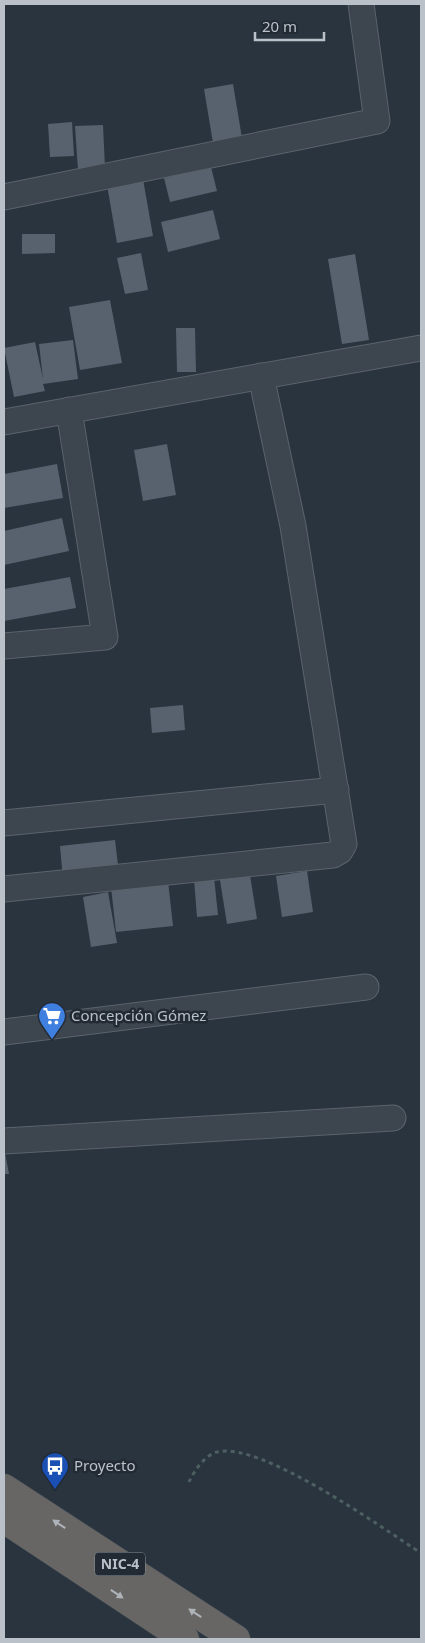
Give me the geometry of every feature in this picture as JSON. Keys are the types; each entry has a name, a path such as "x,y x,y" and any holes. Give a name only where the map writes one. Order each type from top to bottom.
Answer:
{"highway":[{"name":"NIC-4","path":"4,1488 236,1639"},
{"name":"NIC-4","path":"4,1519 185,1639"}],"street":[{"path":"4,197 377,122 361,4"},
{"path":"4,422 421,348"},
{"path":"4,889 333,855 344,844 293,526 262,376"},
{"path":"4,646 105,637 69,410"},
{"path":"4,823 336,790"},
{"path":"4,1032 366,987"},
{"path":"4,1141 393,1118"}],"path":[{"path":"189,1482 194,1469 216,1452 242,1452 276,1466 315,1486 421,1553"}],"building":[{"path":"233,84 243,144 214,149 204,89"},
{"path":"72,122 74,156 50,157 48,124"},
{"path":"103,125 105,168 78,170 75,126"},
{"path":"211,167 217,191 170,202 164,178"},
{"path":"143,179 153,236 117,243 107,185"},
{"path":"213,210 220,239 168,252 161,222"},
{"path":"22,234 55,234 55,253 22,254"},
{"path":"141,253 148,290 125,294 117,258"},
{"path":"355,254 369,340 342,344 328,259"},
{"path":"110,300 122,363 80,370 69,307"},
{"path":"176,328 195,328 196,372 177,372"},
{"path":"73,340 78,379 43,384 45,391 14,397 4,348 35,342 43,379 39,344"},
{"path":"167,444 176,495 143,501 134,450"},
{"path":"57,464 63,498 4,508 4,474"},
{"path":"62,518 69,551 4,565 4,531"},
{"path":"70,577 76,608 4,621 4,589"},
{"path":"183,705 185,730 152,733 150,708"},
{"path":"115,840 119,873 63,879 60,846"},
{"path":"249,869 257,919 227,924 219,874"},
{"path":"307,871 313,912 282,917 276,876"},
{"path":"214,877 218,915 197,917 194,879"},
{"path":"168,881 173,926 116,932 111,887"},
{"path":"108,892 117,943 91,947 83,897"},
{"path":"4,1147 9,1174 4,1174"}],"place":[{"name":"Concepción Gómez","path":"52,1040"},
{"name":"Proyecto","path":"55,1490"}]}
